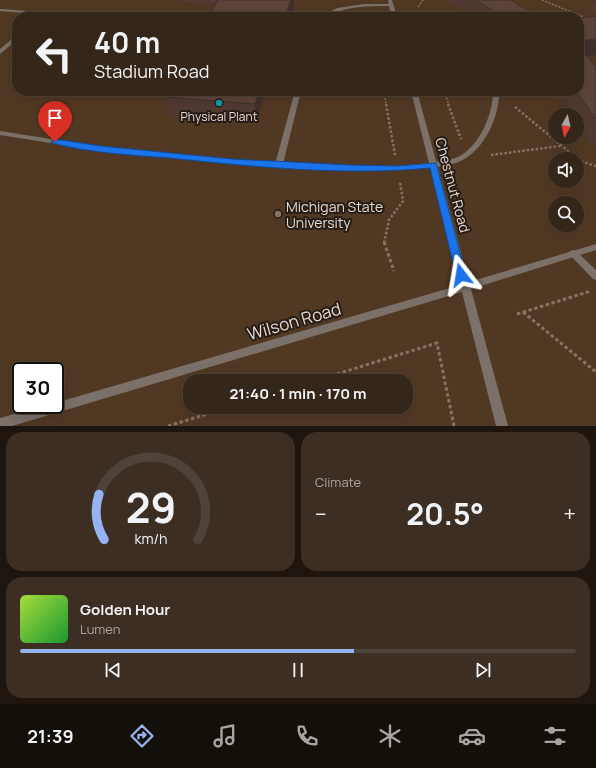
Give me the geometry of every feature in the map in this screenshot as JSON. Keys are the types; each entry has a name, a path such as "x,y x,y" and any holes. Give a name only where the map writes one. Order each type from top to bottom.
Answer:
{"street":[{"path":"333,12 353,3 390,2 393,12"},
{"path":"0,10 16,12"},
{"path":"0,52 12,41"},
{"path":"279,164 297,96"},
{"name":"Chestnut Road","path":"415,96 464,287 502,426"},
{"path":"0,133 117,151 188,158 279,164 397,168 433,165 455,161 467,155 492,118 496,107 496,96"},
{"name":"Wilson Road","path":"0,424 464,287 573,252 596,247"},
{"path":"573,252 596,276"}],"path":[{"path":"542,0 572,12"},
{"path":"584,17 589,19"},
{"path":"446,96 467,155"},
{"path":"515,107 580,160 596,166"},
{"path":"491,155 561,146"},
{"path":"517,314 596,289"},
{"path":"523,312 596,372"},
{"path":"337,374 437,343 454,426"},
{"path":"168,426 207,414"}],"shaded area":[{"name":"Michigan State University","path":"0,0 596,0 596,426 0,426"}],"building":[{"path":"218,0 291,0 287,12 211,12"},
{"path":"475,0 510,0 531,12 495,12"},
{"path":"596,16 596,39 584,40 584,17"},
{"path":"584,52 596,67 596,119 580,96 584,96"},
{"path":"166,96 257,96 255,104"}],"place":[{"name":"Physical Plant","path":"219,103"},
{"name":"Michigan State University","path":"278,214"}],"route":[{"path":"55,142 101,149 232,162 350,168 397,168 433,165 461,275"}]}
